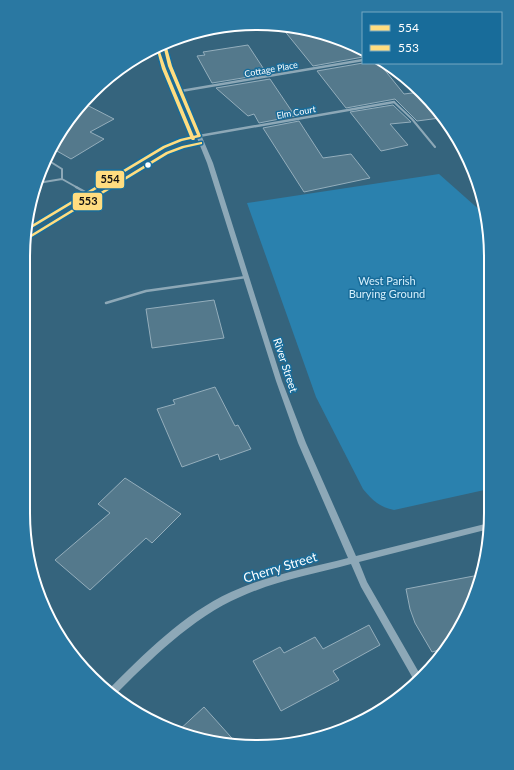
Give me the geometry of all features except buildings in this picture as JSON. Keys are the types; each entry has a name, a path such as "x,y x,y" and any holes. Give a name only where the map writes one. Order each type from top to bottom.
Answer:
{"street":[{"name":"River Street","path":"166,49 210,163 285,399 313,470 352,560 374,604 416,676"},
{"name":"Cottage Place","path":"181,91 362,60"},
{"name":"Elm Court","path":"199,136 394,102"},
{"path":"32,226 164,147 181,140 199,136"},
{"name":"Cherry Street","path":"115,690 170,638 188,624 225,600 262,584 484,527"}],"lane":[{"path":"394,102 412,119 435,147"},
{"path":"51,162 62,169 62,179"},
{"path":"43,182 62,179 87,193"},
{"path":"106,303 146,291 246,276"}],"green space":[{"name":"West Parish Burying Ground","path":"439,174 479,210 484,242 484,490 394,510 377,503 363,489 316,397 247,203"}],"transit line":[{"name":"554","path":"165,49 170,66 199,136"},
{"name":"553","path":"159,52 164,69 193,139"},
{"name":"554","path":"32,227 164,147 181,140 199,136"},
{"name":"553","path":"31,236 167,153 183,147 201,143"}]}
